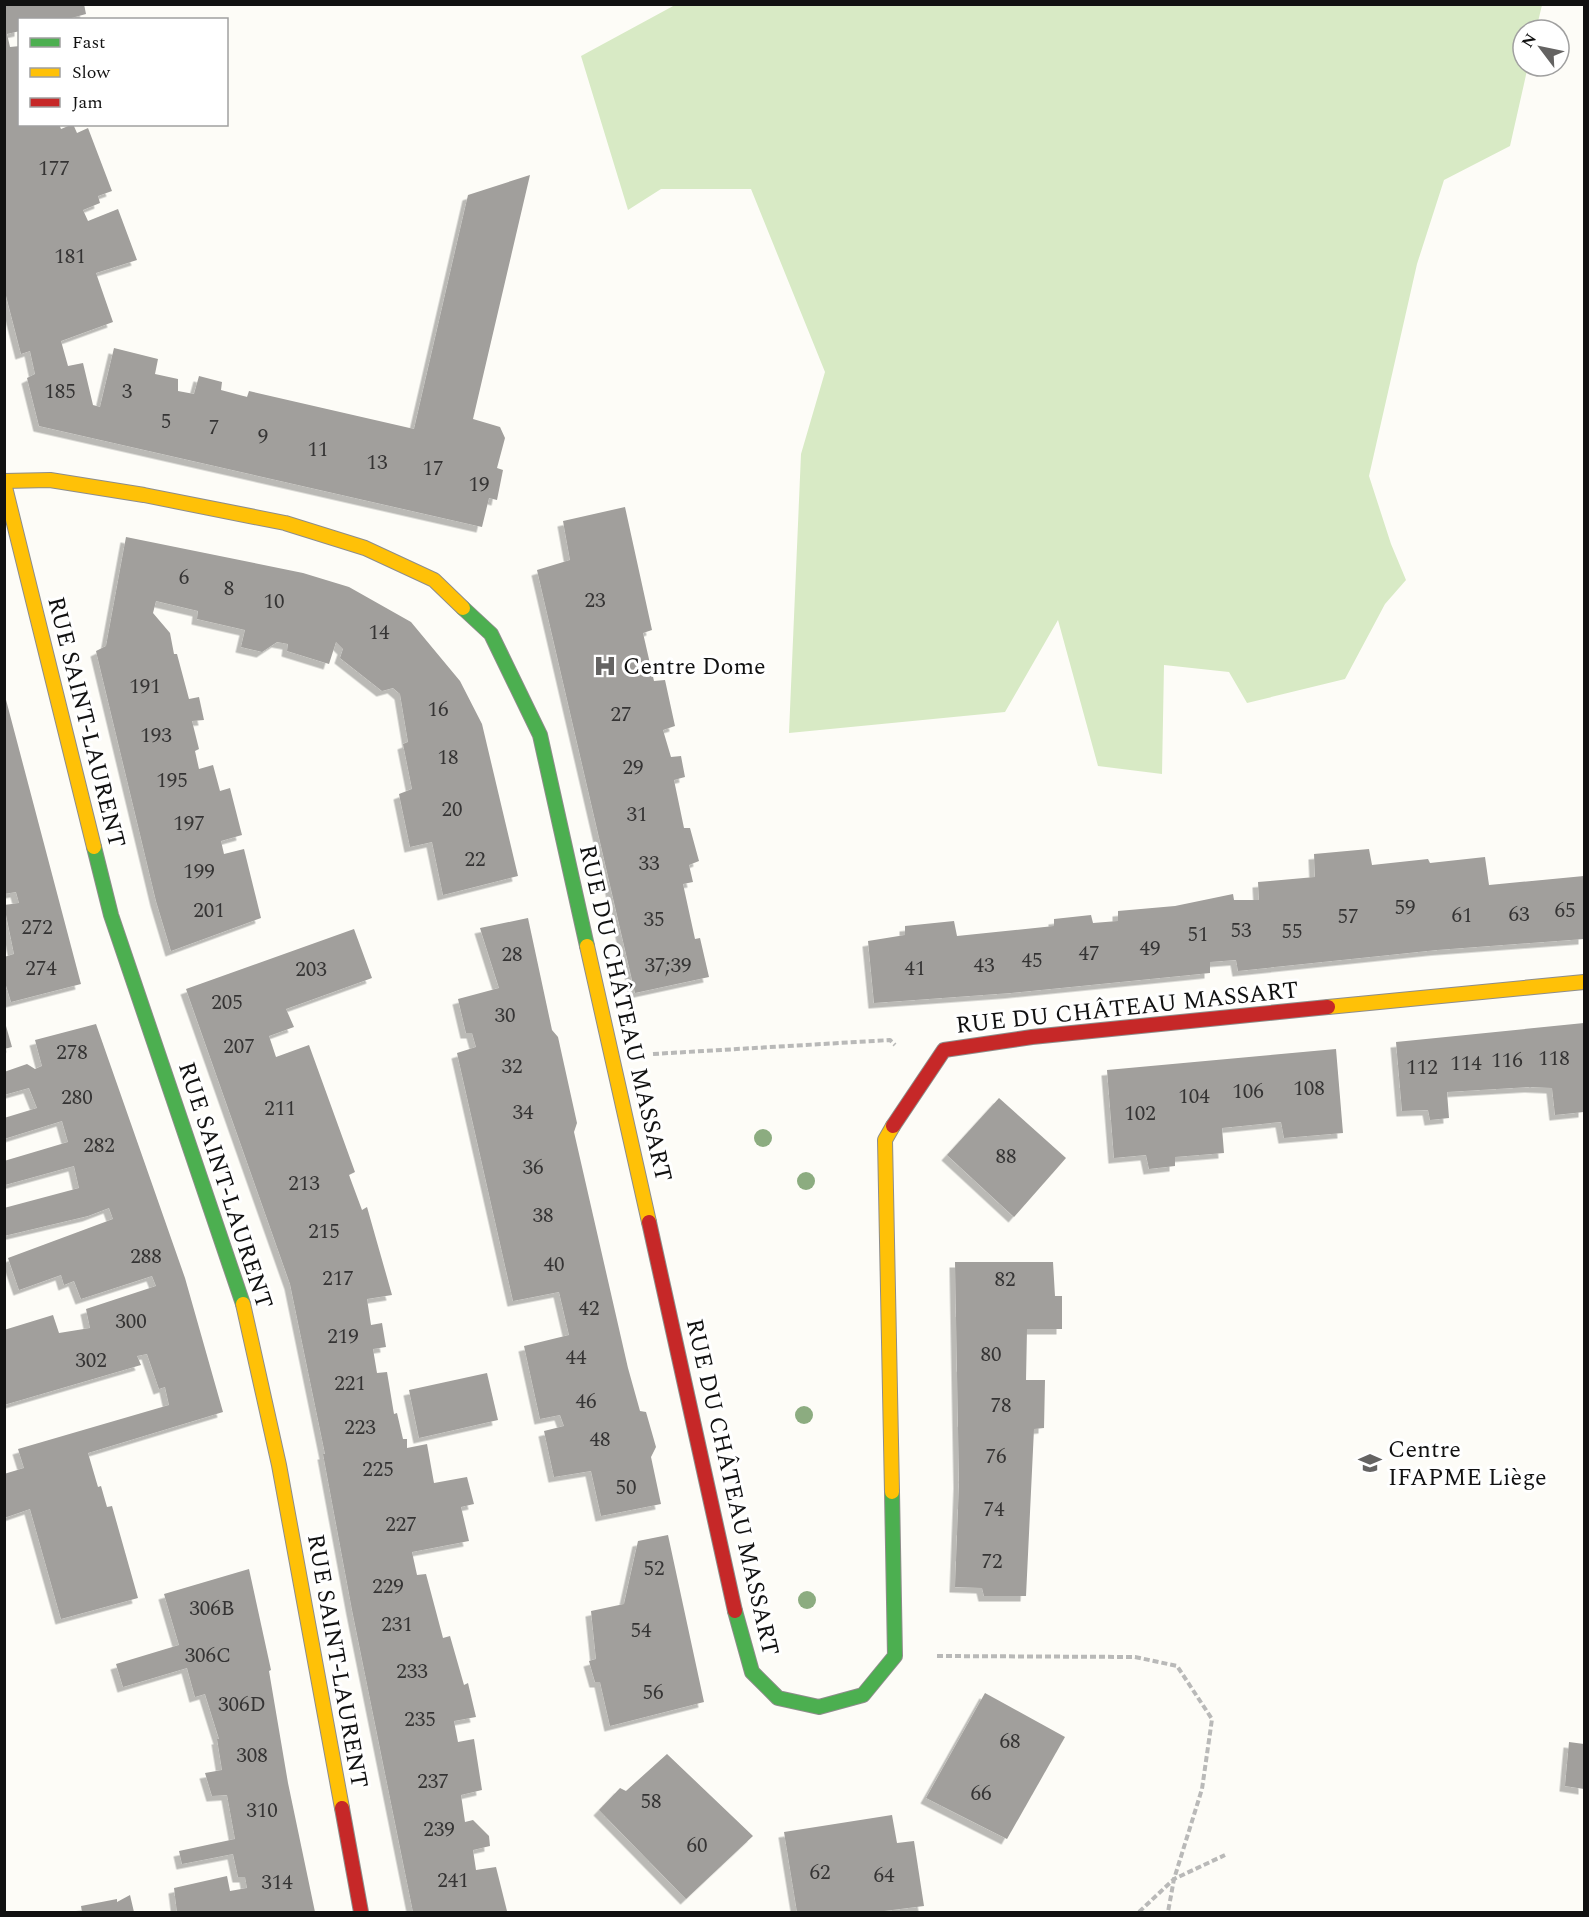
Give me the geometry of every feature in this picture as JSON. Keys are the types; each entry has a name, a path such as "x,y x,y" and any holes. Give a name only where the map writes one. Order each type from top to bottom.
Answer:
{"street":[{"name":"RUE DU CHÂTEAU MASSART","path":"4,482 50,480 144,495 285,523 365,548 434,580 491,634 540,735 614,1056 742,1641 752,1672 778,1698 819,1707 863,1695 895,1656 885,1140 922,1078 944,1050 1032,1036 1584,982"},
{"name":"RUE SAINT-LAURENT","path":"4,482 19,533 111,915 244,1306 279,1465 361,1912"}],"path":[{"path":"614,1056 890,1040"},
{"path":"895,1656 1135,1657 1177,1666 1212,1719 1202,1790 1174,1879 1168,1912"},
{"path":"1139,1912 1174,1879 1225,1855"}],"green space":[{"path":"675,5 1542,5 1539,18 1511,18 1511,78 1525,78 1510,146 1444,180 1417,264 1369,476 1391,544 1406,580 1385,604 1345,679 1247,703 1229,672 1164,665 1162,774 1098,766 1058,620 1005,712 789,733 801,454 825,372 751,189 661,189 628,210 581,56"}],"building":[{"path":"4,4 84,4 86,14 71,18 18,18 18,31 7,34 10,47 18,46 18,126 60,126 61,129 74,126 77,133 88,128 112,191 98,196 100,203 83,210 88,221 118,209 137,260 96,273 113,322 61,341 68,366 83,363 93,405 100,407 114,348 158,359 155,374 178,379 178,391 194,394 199,376 222,382 221,390 247,397 249,391 414,429 468,195 530,175 473,419 500,427 505,438 497,468 503,470 497,500 489,498 482,527 39,426 27,378 35,374 30,351 21,354 4,288"},
{"path":"625,507 652,630 643,633 654,681 665,680 675,726 663,730 671,757 681,756 685,777 674,780 684,828 690,828 699,861 689,865 693,882 683,884 695,939 700,938 709,977 635,993 537,570 570,560 563,521"},
{"path":"126,537 303,573 349,587 411,622 460,681 482,724 518,876 443,895 432,842 410,847 399,794 412,789 403,744 408,742 400,694 393,688 382,691 340,658 343,649 336,642 329,664 287,651 288,644 277,642 262,652 241,647 245,630 197,619 198,611 156,601 153,613 170,633 174,654 177,654 189,699 199,697 204,720 192,721 199,749 195,751 199,769 213,765 220,791 230,788 242,835 221,841 224,854 244,849 261,918 171,951 156,901 96,651 106,646"},
{"path":"5,696 81,984 11,1002 4,979 4,957 14,954 4,905 19,903 16,892 4,894"},
{"path":"1369,849 1372,865 1428,859 1430,863 1485,857 1489,885 1584,876 1584,939 1437,950 1238,971 1236,960 1210,962 1210,973 1011,993 874,1003 868,941 905,935 905,926 954,921 957,936 1054,926 1054,919 1091,915 1093,923 1118,921 1118,911 1175,906 1233,894 1234,900 1259,900 1258,882 1315,877 1314,854"},
{"path":"528,918 552,1030 558,1037 577,1123 574,1132 628,1368 640,1411 646,1412 656,1447 651,1457 661,1504 601,1516 591,1471 554,1477 544,1431 564,1426 560,1415 540,1419 524,1346 569,1335 559,1292 513,1301 457,1053 476,1047 472,1033 466,1033 458,999 499,988 480,928"},
{"path":"354,929 372,978 286,1009 294,1027 269,1036 276,1057 309,1045 355,1172 349,1175 362,1210 367,1207 392,1295 367,1299 371,1325 382,1323 386,1347 373,1349 377,1373 387,1372 394,1414 397,1413 403,1439 407,1439 407,1448 427,1444 434,1483 467,1477 474,1504 461,1507 469,1541 412,1552 417,1575 426,1574 443,1638 450,1636 464,1685 468,1683 476,1717 454,1721 458,1742 474,1739 482,1790 461,1795 465,1822 473,1820 489,1836 490,1846 473,1850 476,1870 496,1867 507,1911 413,1912 352,1610 323,1454 325,1454 290,1284 186,989"},
{"path":"4,1019 12,1047 4,1049"},
{"path":"1584,1023 1584,1112 1555,1115 1552,1088 1530,1087 1447,1092 1449,1118 1430,1120 1428,1110 1402,1111 1396,1042"},
{"path":"96,1024 185,1278 223,1412 88,1453 98,1487 101,1486 107,1507 112,1506 138,1598 61,1619 30,1509 4,1518 4,1474 24,1468 18,1449 169,1405 165,1387 159,1389 147,1354 137,1356 141,1365 4,1405 4,1330 53,1315 59,1333 90,1328 86,1309 156,1286 152,1276 81,1299 74,1281 64,1285 61,1275 19,1290 8,1258 113,1219 109,1208 88,1216 4,1236 4,1208 79,1188 74,1166 5,1185 4,1161 68,1142 62,1121 4,1139 4,1118 37,1108 29,1088 4,1095 4,1072 27,1064 35,1069 42,1066 35,1040"},
{"path":"1336,1049 1343,1133 1284,1138 1281,1122 1222,1128 1224,1153 1175,1157 1175,1166 1149,1169 1146,1155 1114,1158 1107,1070"},
{"path":"999,1098 1066,1158 1014,1217 947,1155"},
{"path":"955,1262 1053,1262 1055,1296 1062,1296 1062,1329 1027,1329 1026,1380 1045,1380 1044,1428 1034,1429 1026,1596 984,1596 982,1588 955,1587 959,1483"},
{"path":"487,1373 498,1420 419,1438 409,1390"},
{"path":"668,1535 704,1702 610,1726 600,1682 595,1682 589,1661 596,1659 591,1611 624,1604 638,1541"},
{"path":"249,1569 271,1670 269,1671 288,1783 315,1912 177,1912 174,1888 227,1876 230,1891 247,1888 245,1877 238,1877 233,1854 182,1864 179,1851 235,1839 227,1795 212,1796 205,1773 222,1770 217,1739 219,1739 205,1694 195,1697 187,1668 123,1687 116,1664 179,1645 164,1594"},
{"path":"985,1693 1065,1737 1007,1839 926,1798"},
{"path":"1569,1742 1584,1744 1584,1789 1565,1786"},
{"path":"667,1754 753,1836 686,1899 599,1810 620,1788 626,1791"},
{"path":"892,1815 897,1843 914,1841 924,1906 876,1912 797,1912 784,1832"},
{"path":"130,1895 134,1912 82,1912 81,1906 117,1899 117,1902"}],"traffic: fast":[{"path":"463,608 491,634 540,735 587,946"},
{"path":"94,847 111,915 243,1304"},
{"path":"735,1611 752,1672 778,1698 819,1707 863,1695 895,1656 892,1492"}],"traffic: slow":[{"path":"4,481 50,480 144,495 285,523 365,548 434,580 463,608"},
{"path":"4,483 94,847"},
{"path":"587,946 649,1222"},
{"path":"1328,1007 1584,982"},
{"path":"892,1492 885,1140 893,1126"},
{"path":"243,1304 279,1465 342,1808"}],"traffic: jam":[{"path":"893,1126 944,1050 1032,1037 1328,1007"},
{"path":"649,1222 735,1611"},
{"path":"342,1808 361,1912"}],"place":[{"name":"Centre Dome","path":"605,666"},
{"name":"Centre IFAPME Liège","path":"1370,1463"}]}
